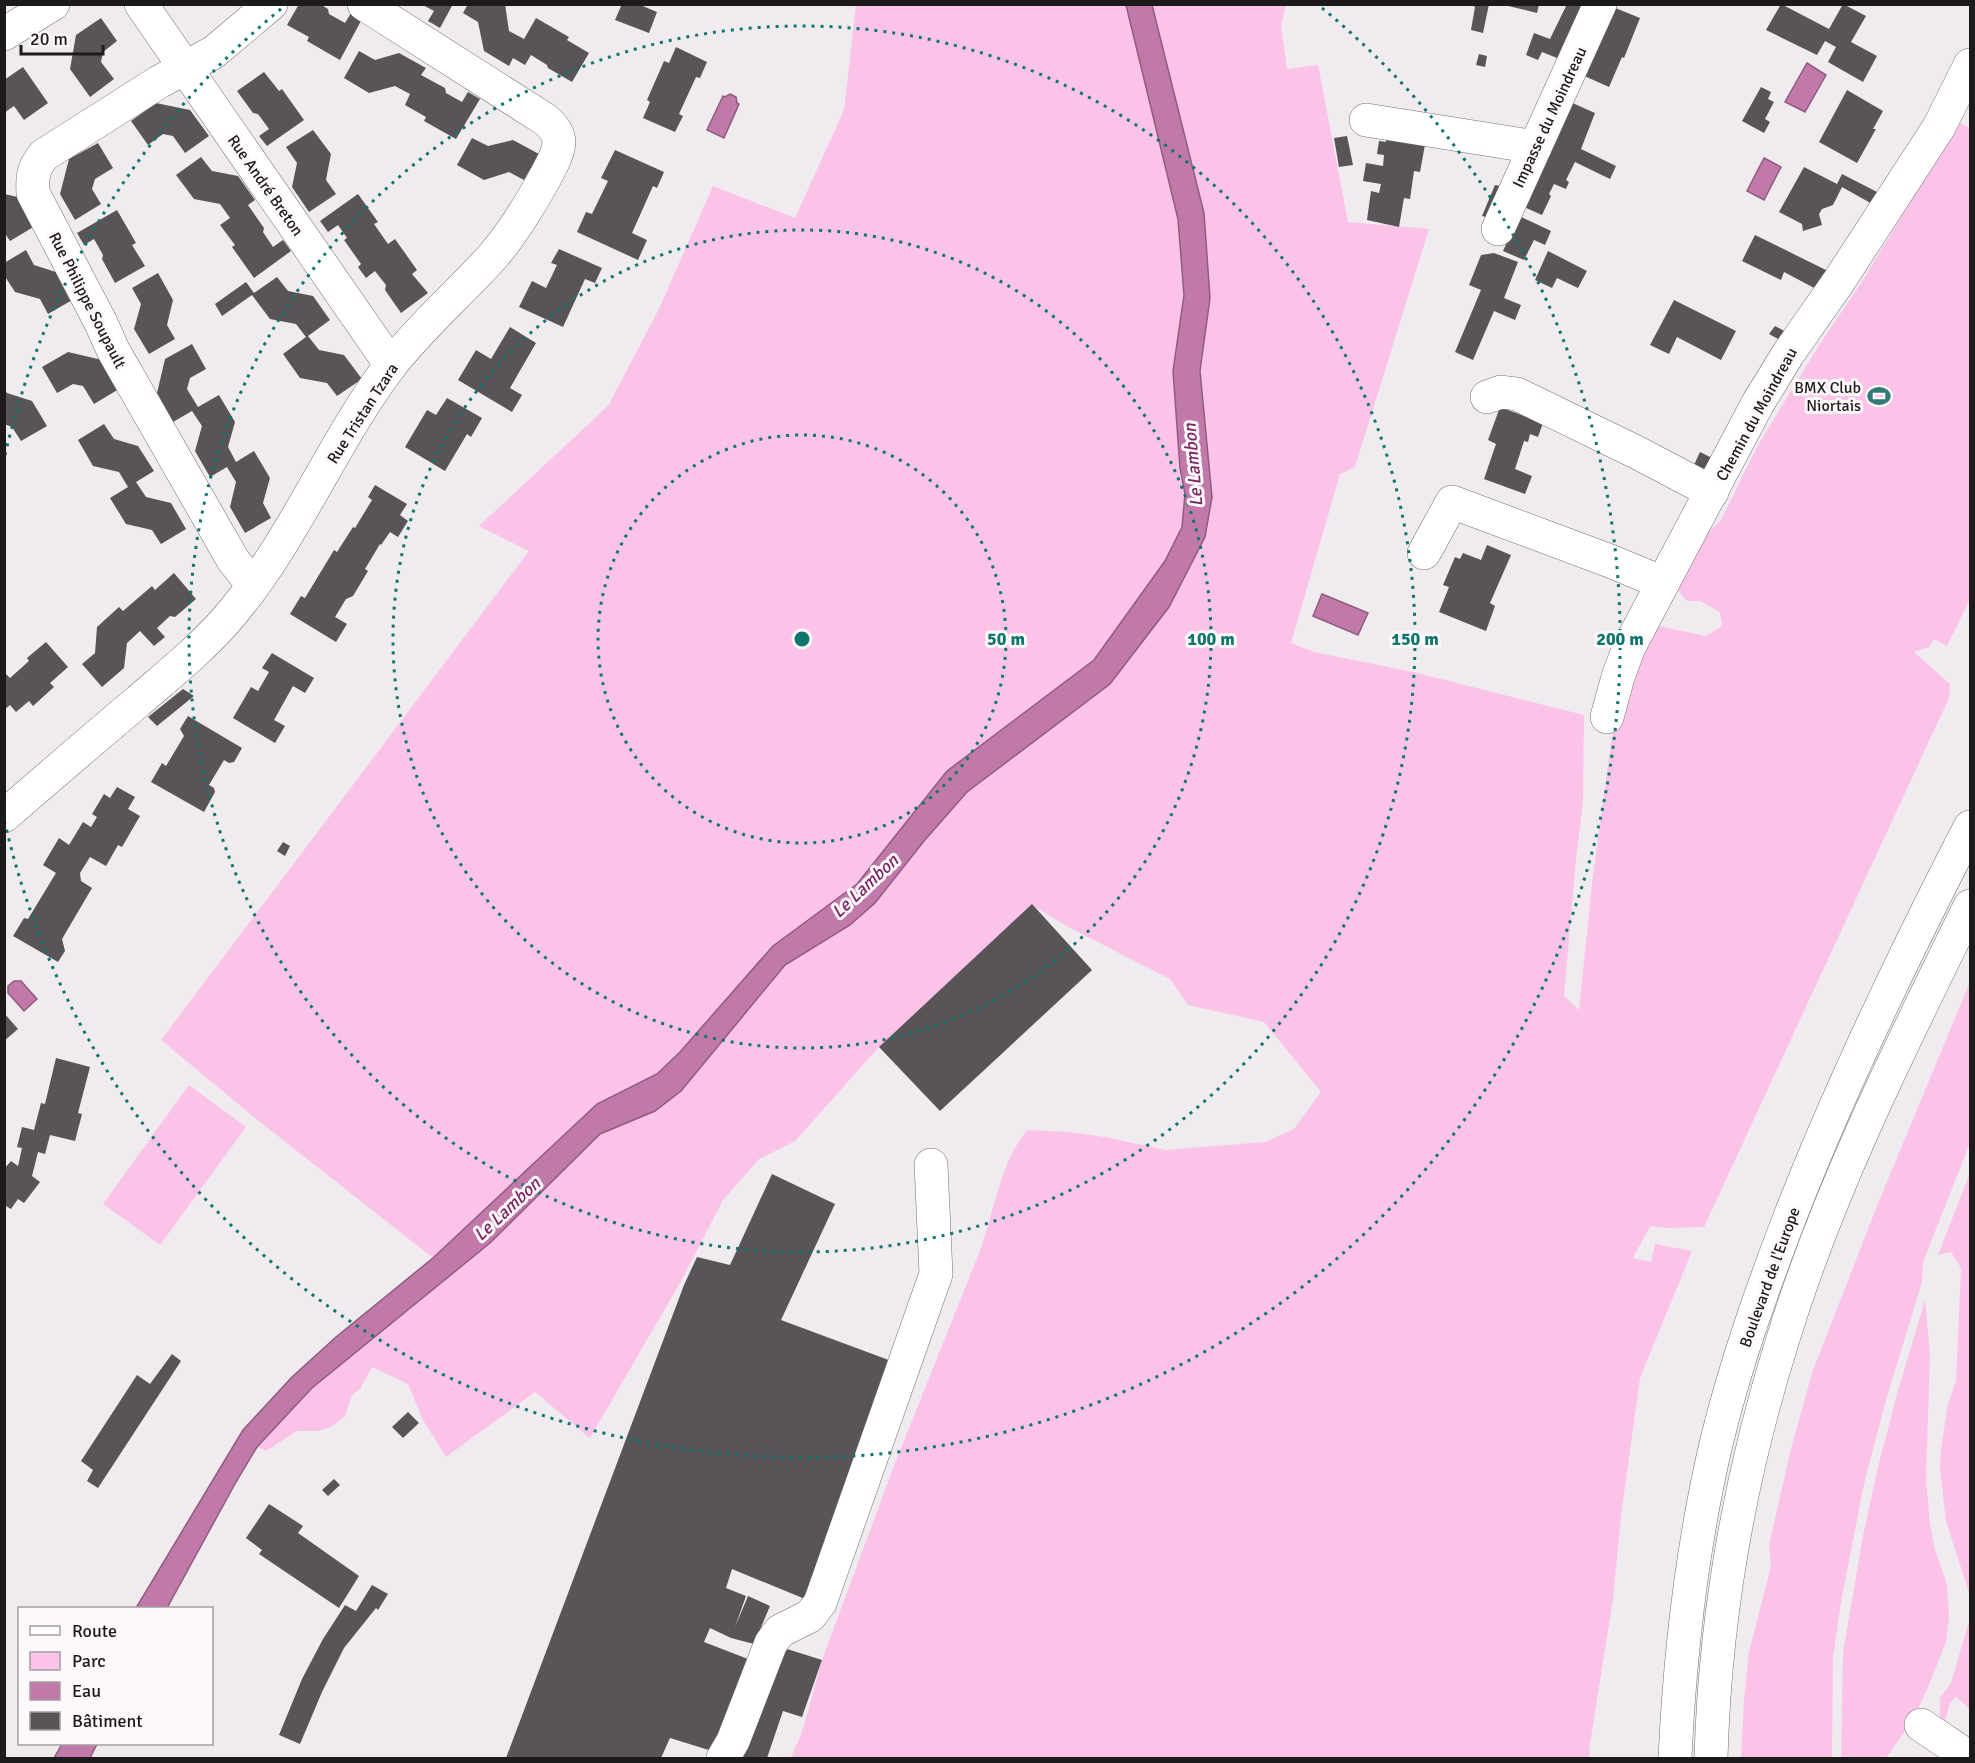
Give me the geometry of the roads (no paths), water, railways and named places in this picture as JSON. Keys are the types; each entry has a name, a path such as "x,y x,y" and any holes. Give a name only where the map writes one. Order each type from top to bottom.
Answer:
{"main road":[{"path":"4,34 53,4"},
{"name":"Rue André Breton","path":"141,4 391,365"},
{"path":"186,68 214,52 271,4"},
{"name":"Rue Tristan Tzara","path":"4,816 195,652 227,619 285,539 370,396 391,365 424,326 495,254 553,163 560,145 556,129 546,120 364,4"},
{"name":"Impasse du Moindreau","path":"1498,229 1600,4"},
{"name":"Chemin du Moindreau","path":"1607,717 1629,647 1758,403 1788,354 1839,281 1933,137 1971,65"},
{"name":"Rue Philippe Soupault","path":"186,68 159,82 44,155 36,165 33,174 33,193 113,350 233,560 253,585"},
{"path":"1366,120 1535,147"},
{"path":"1487,397 1501,392 1517,394 1712,492"},
{"path":"1424,553 1452,502 1663,583"},
{"name":"Boulevard de l'Europe","path":"1675,1758 1682,1647 1695,1546 1717,1439 1748,1334 1793,1210 1847,1080 1893,980 1971,827"},
{"name":"Boulevard de l'Europe","path":"1711,1758 1716,1665 1730,1554 1753,1446 1783,1337 1856,1148 1912,1025 1971,906"},
{"path":"723,1758 733,1741 771,1643 780,1631 810,1616 820,1603 936,1274 931,1165"},
{"path":"1921,1725 1971,1758"}],"water":[{"name":"Le Lambon","path":"1126,5 1152,5 1204,213 1210,298 1200,371 1212,497 1205,537 1169,607 1110,684 967,792 924,841 875,903 850,925 785,965 681,1091 655,1111 600,1134 490,1243 312,1388 257,1447 168,1607 137,1607 243,1430 292,1377 336,1337 433,1258 597,1104 657,1074 680,1052 773,946 857,884 947,771 1094,660 1165,561 1182,527 1185,494 1180,468 1173,371 1184,295 1178,219"},
{"path":"1807,63 1826,75 1805,112 1785,102"},
{"path":"730,94 736,97 739,104 724,138 707,130 723,96"},
{"path":"1764,158 1781,167 1764,200 1747,191"},
{"path":"1322,594 1368,613 1358,635 1313,616"},
{"path":"14,981 21,981 37,999 24,1011 8,993 8,986"},
{"path":"61,1745 96,1745 90,1758 54,1758"}],"place":[{"name":"BMX Club Niortais","path":"1879,396"}]}
